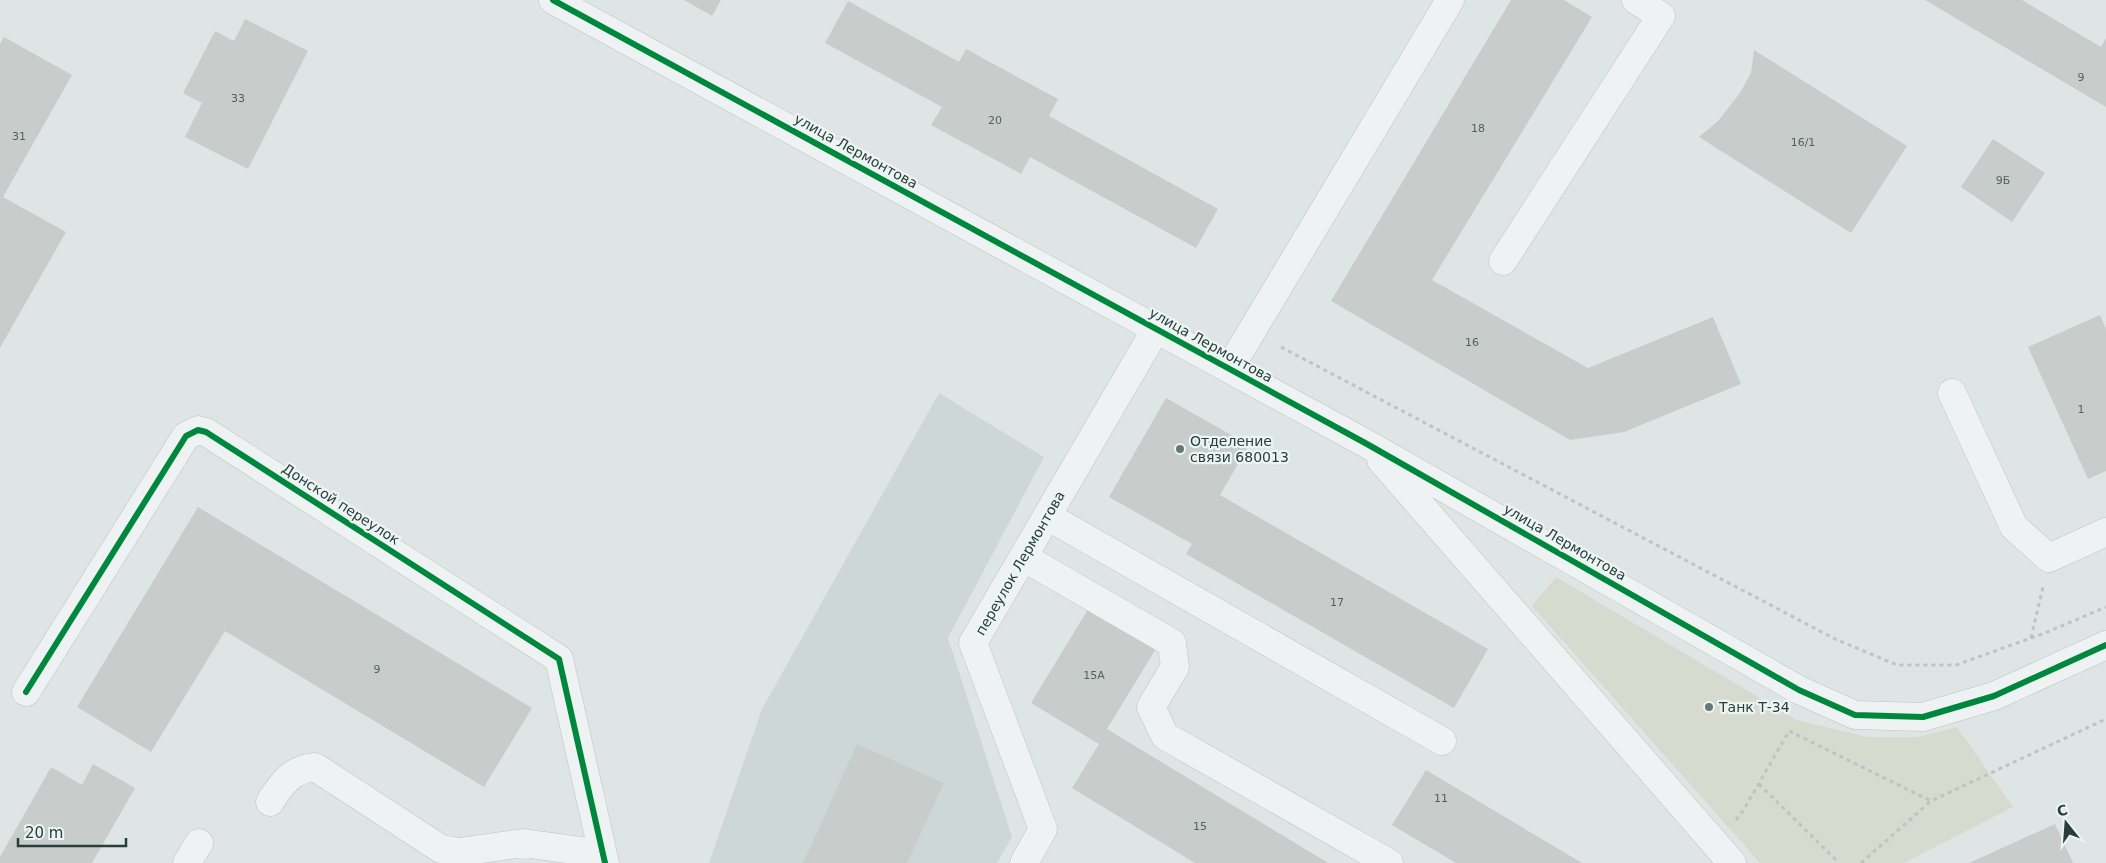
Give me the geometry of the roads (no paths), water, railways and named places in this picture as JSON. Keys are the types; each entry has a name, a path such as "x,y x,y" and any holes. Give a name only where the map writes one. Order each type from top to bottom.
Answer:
{"street":[{"name":"улица Лермонтова","path":"553,0 1367,444 1799,690 1855,715 1923,717 1994,696 2106,645"},
{"path":"1229,369 1450,0"},
{"path":"1503,261 1661,16 1636,0"},
{"name":"переулок Лермонтова","path":"1024,863 1043,829 973,643 1156,329"},
{"path":"1952,393 2014,528 2049,558 2106,532"},
{"name":"Донской переулок","path":"26,692 186,436 198,430 206,432 559,660 604,858"},
{"name":"улица Лермонтова","path":"1367,444 1724,853"},
{"path":"1047,516 1442,740"},
{"path":"1023,557 1172,642 1175,667 1150,707 1165,736 1389,863"},
{"path":"270,802 291,775 299,769 315,767 441,848 459,852 523,843 604,858"}],"place":[{"name":"Отделение связи 680013","path":"1180,449"},
{"name":"Танк Т-34","path":"1709,707"}]}
